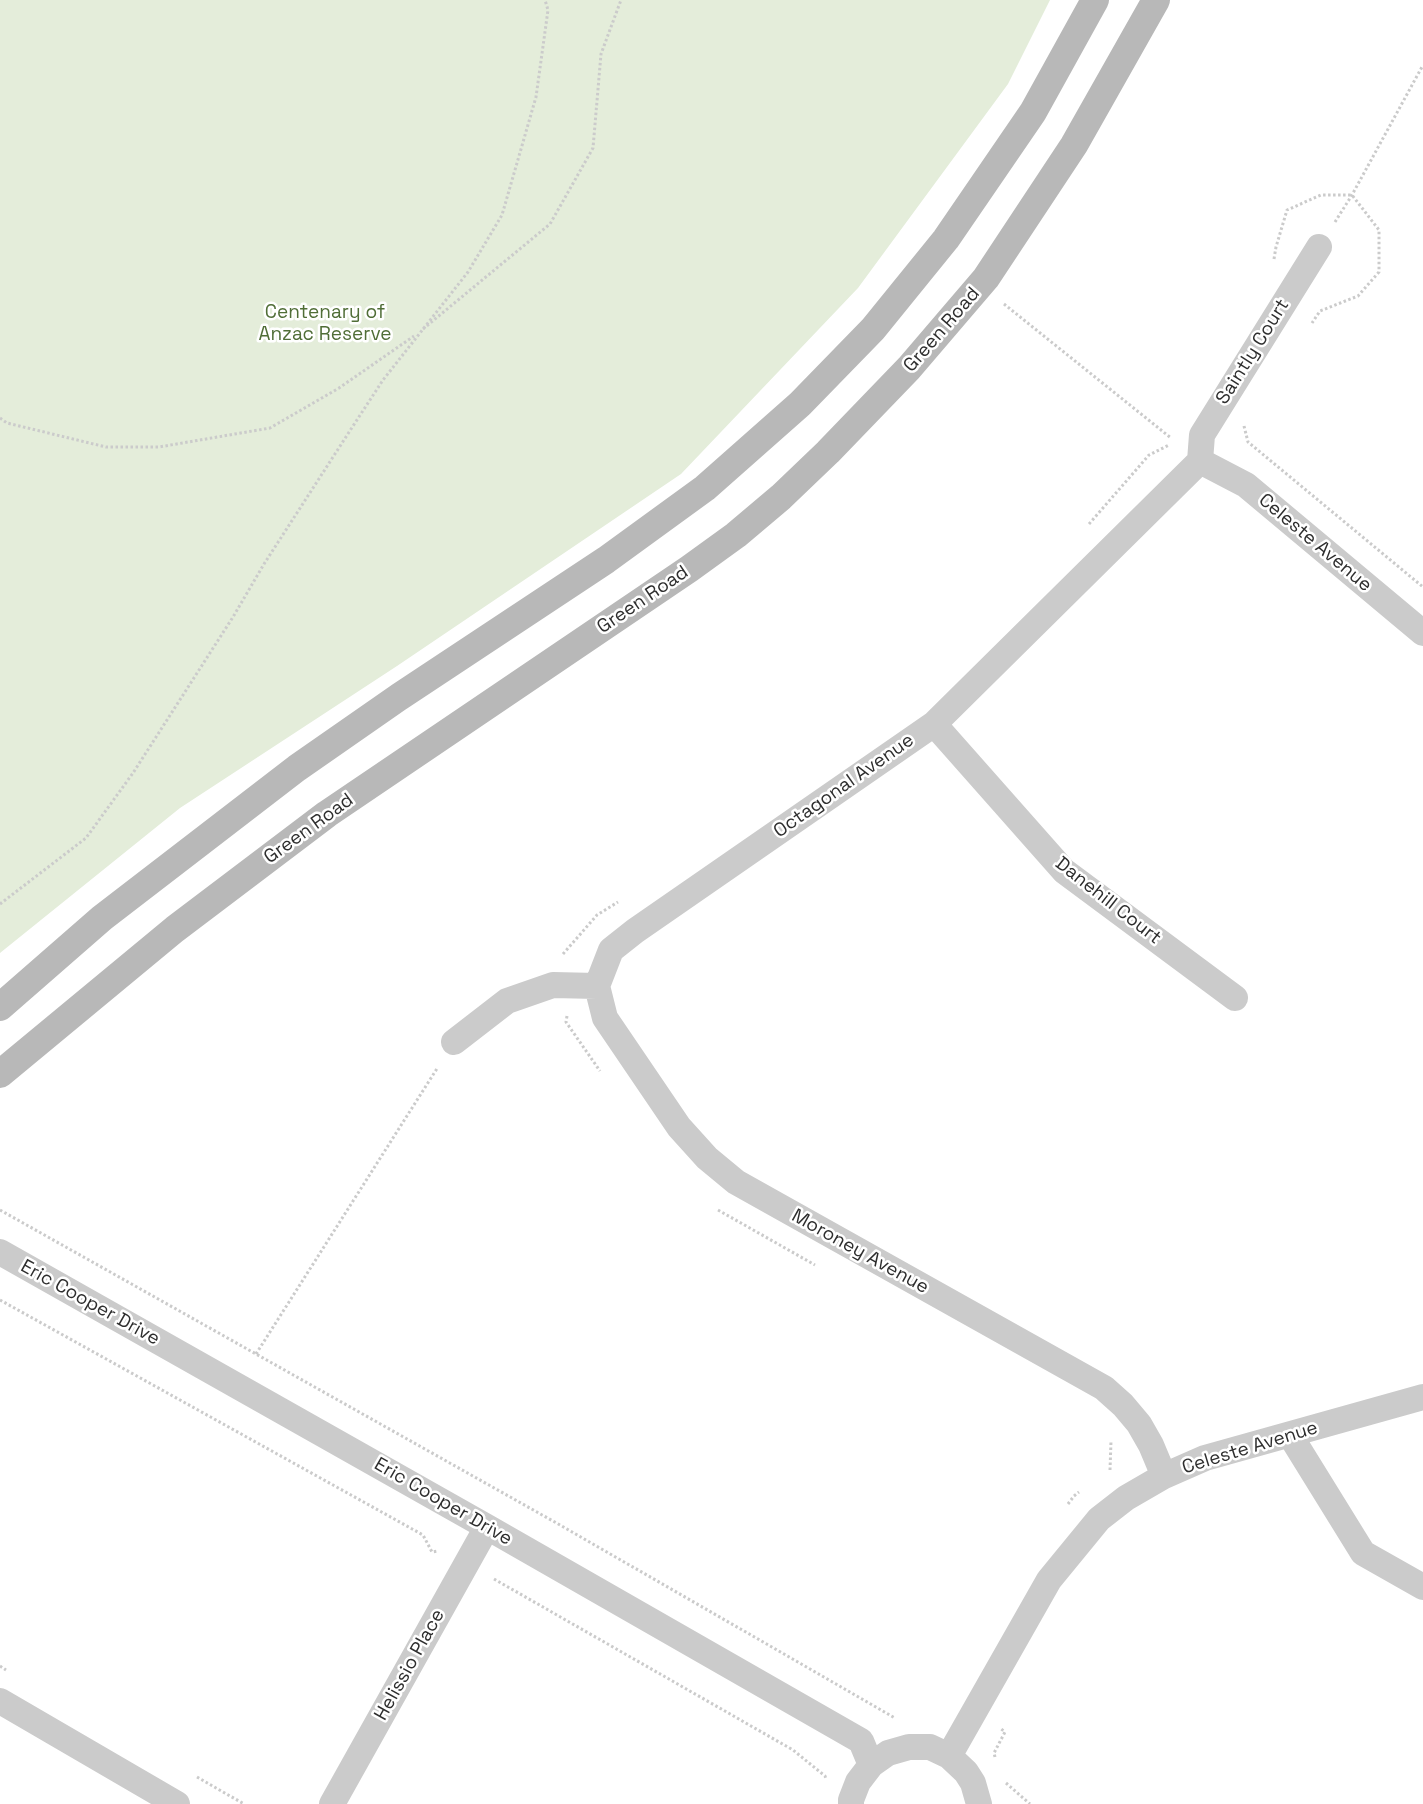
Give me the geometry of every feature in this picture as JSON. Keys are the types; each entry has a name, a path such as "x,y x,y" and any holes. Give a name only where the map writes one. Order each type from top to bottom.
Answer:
{"main road":[{"path":"0,1007 102,918 297,768 399,697 606,560 705,488 800,404 873,329 946,239 1033,112 1095,0"},
{"name":"Green Road","path":"0,1074 175,929 327,814 689,569 736,535 781,497 835,445 909,368 980,285 1074,145 1156,0"}],"street":[{"name":"Saintly Court","path":"1200,461 1202,434 1319,247"},
{"name":"Celeste Avenue","path":"1200,461 1246,485 1423,634"},
{"name":"Octagonal Avenue","path":"586,986 611,950 635,931 934,724 1200,461"},
{"name":"Danehill Court","path":"934,724 1064,871 1235,998"},
{"path":"454,1042 507,1001 553,986 586,986"},
{"name":"Moroney Avenue","path":"586,986 605,1018 679,1127 707,1158 736,1182 1104,1388 1123,1405 1138,1424 1151,1445 1164,1476"},
{"name":"Eric Cooper Drive","path":"0,1252 862,1741 872,1765"},
{"name":"Celeste Avenue","path":"949,1756 1049,1580 1099,1519 1126,1498 1164,1476 1205,1458 1423,1397"},
{"path":"1290,1435 1363,1552 1423,1588"},
{"name":"Helissio Place","path":"332,1804 487,1527"},
{"path":"0,1701 177,1804"},
{"path":"850,1803 858,1782 872,1765 888,1753 909,1747 930,1747 949,1756 966,1772 973,1783 979,1804"}],"path":[{"path":"0,904 86,838 133,773 233,617 264,564 383,380 468,272 502,215 536,97 548,10 545,0"},
{"path":"0,418 7,423 106,447 159,447 270,428 339,388 418,334 550,224 592,148 601,54 621,0"},
{"path":"1319,247 1352,196 1423,65"},
{"path":"1273,264 1287,210 1322,195 1352,196 1379,230 1379,272 1358,296 1320,311 1308,327"},
{"path":"980,285 1176,442 1149,456 1086,527"},
{"path":"1242,421 1248,442 1423,587"},
{"path":"586,986 561,956 597,915 621,900"},
{"path":"256,1354 454,1042"},
{"path":"0,1210 560,1525 902,1722"},
{"path":"0,1300 423,1535 432,1552 444,1550 792,1750 825,1776 827,1784"}],"green space":[{"name":"Centenary of Anzac Reserve","path":"0,0 1050,0 1008,84 858,288 681,474 397,666 180,808 0,953"}]}
